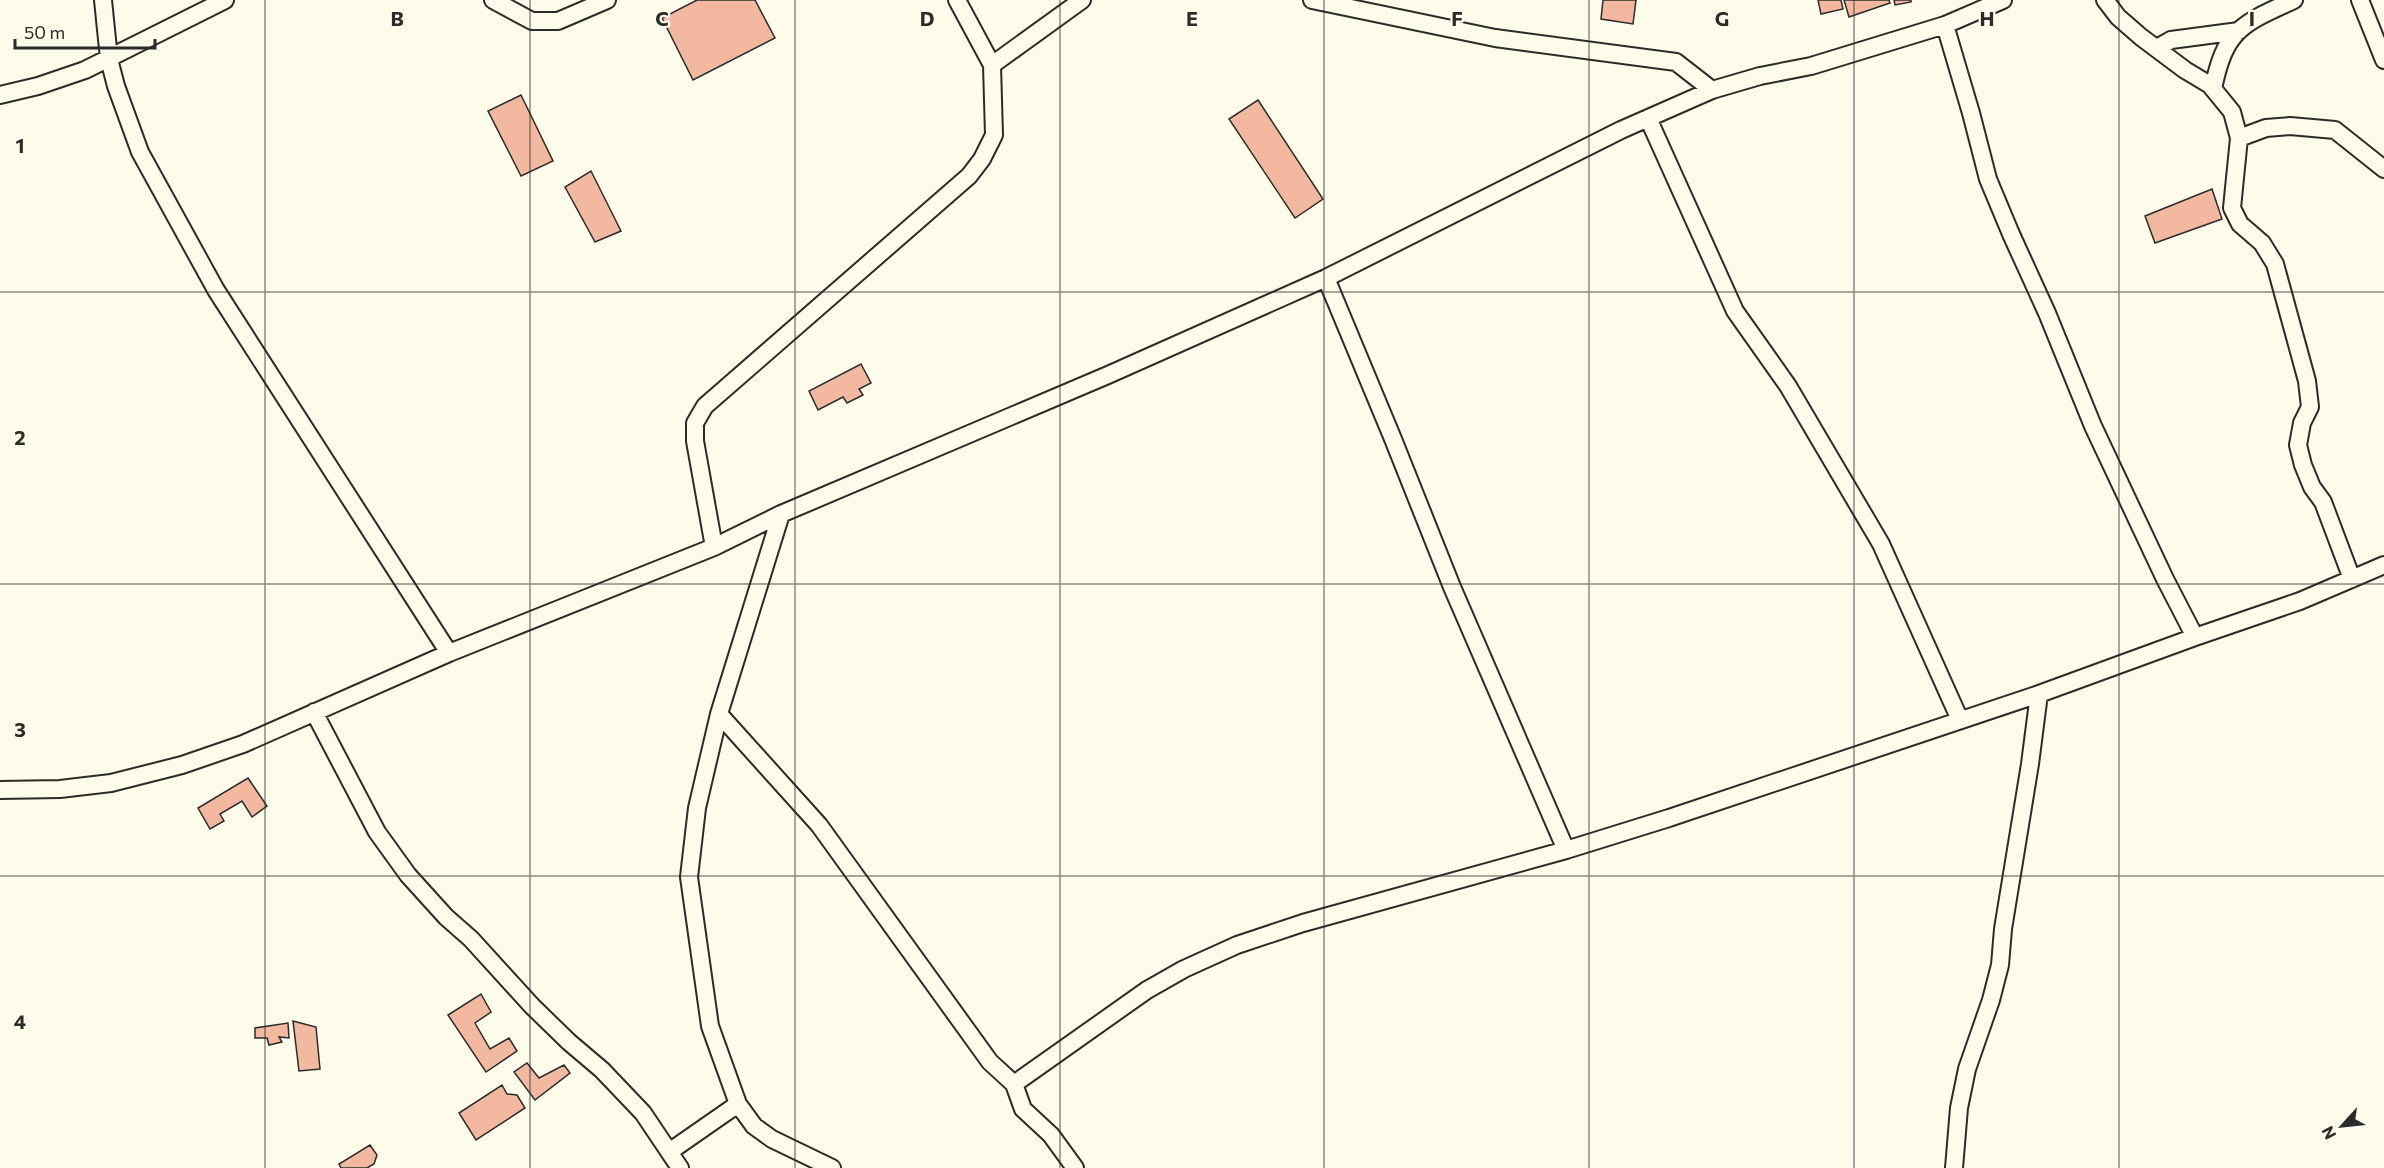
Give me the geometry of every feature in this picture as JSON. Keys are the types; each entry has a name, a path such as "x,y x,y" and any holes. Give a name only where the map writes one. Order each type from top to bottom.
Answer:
{"street":[{"path":"103,0 116,86 140,152 216,290 449,653"},
{"path":"0,95 38,86 110,58 225,0"},
{"path":"493,0 532,21 558,21 607,0"},
{"path":"714,547 695,441 695,423 705,406 969,176 982,159 994,135 992,65 957,0"},
{"path":"992,65 1082,0"},
{"path":"1312,0 1495,38 1676,62 1712,90"},
{"path":"0,790 60,789 111,783 182,765 233,748 449,653 714,547 781,514 994,425 1326,278 1648,118 1712,90 1760,76 1811,66 1945,25 2003,0"},
{"path":"2105,0 2118,17 2214,89 2232,112 2238,138 2232,208 2240,224 2262,243 2275,264 2307,381 2310,407 2302,423 2298,445 2303,465 2312,487 2323,502 2352,579"},
{"path":"2214,89 2219,61 2228,44 2247,22 2294,0"},
{"path":"2360,0 2384,60"},
{"path":"1945,25 1988,179 2093,426 2195,637"},
{"path":"2157,48 2171,40 2239,31"},
{"path":"1648,118 1735,310 1788,386 1881,544 1960,720"},
{"path":"2238,138 2266,128 2290,126 2335,130 2384,169"},
{"path":"1326,278 1452,587 1566,850"},
{"path":"781,514 719,714 697,808 689,877 710,1026 738,1104 754,1126 772,1139 832,1168"},
{"path":"1014,1084 1147,990 1184,969 1236,945 1303,923 1566,850 1669,818 2039,694 2300,601 2384,565"},
{"path":"1954,1168 1959,1108 1967,1069 1991,1000 2000,965 2002,929 2030,764 2039,694"},
{"path":"314,712 377,832 408,875 532,1006 602,1070 643,1113 680,1168"},
{"path":"719,714 819,825 990,1062 1014,1084 1023,1109 1051,1135 1076,1168"},
{"path":"669,1152 738,1104"}],"building":[{"path":"697,0 755,0 775,38 693,80 662,18"},
{"path":"1603,0 1636,0 1633,24 1601,19"},
{"path":"1818,0 1841,0 1843,9 1821,14"},
{"path":"1844,0 1889,0 1890,3 1849,17"},
{"path":"1894,0 1911,0 1911,2 1895,5"},
{"path":"521,95 553,161 521,176 488,111"},
{"path":"1258,100 1323,199 1295,218 1229,119"},
{"path":"591,171 621,231 595,242 565,187"},
{"path":"2212,189 2222,219 2155,243 2145,216"},
{"path":"861,364 871,383 859,389 863,395 847,403 843,397 818,410 809,391"},
{"path":"248,778 267,806 252,817 242,801 220,814 224,821 210,829 198,808"},
{"path":"481,994 491,1012 475,1023 490,1049 509,1038 517,1051 486,1072 448,1015"},
{"path":"293,1021 316,1027 320,1069 299,1071"},
{"path":"288,1023 289,1038 279,1037 282,1042 269,1045 267,1038 255,1038 255,1028"},
{"path":"527,1063 539,1078 564,1065 570,1073 535,1100 514,1072"},
{"path":"502,1085 507,1094 517,1095 525,1108 476,1140 459,1113"},
{"path":"370,1145 377,1155 374,1164 367,1168 341,1168 339,1164"}]}
